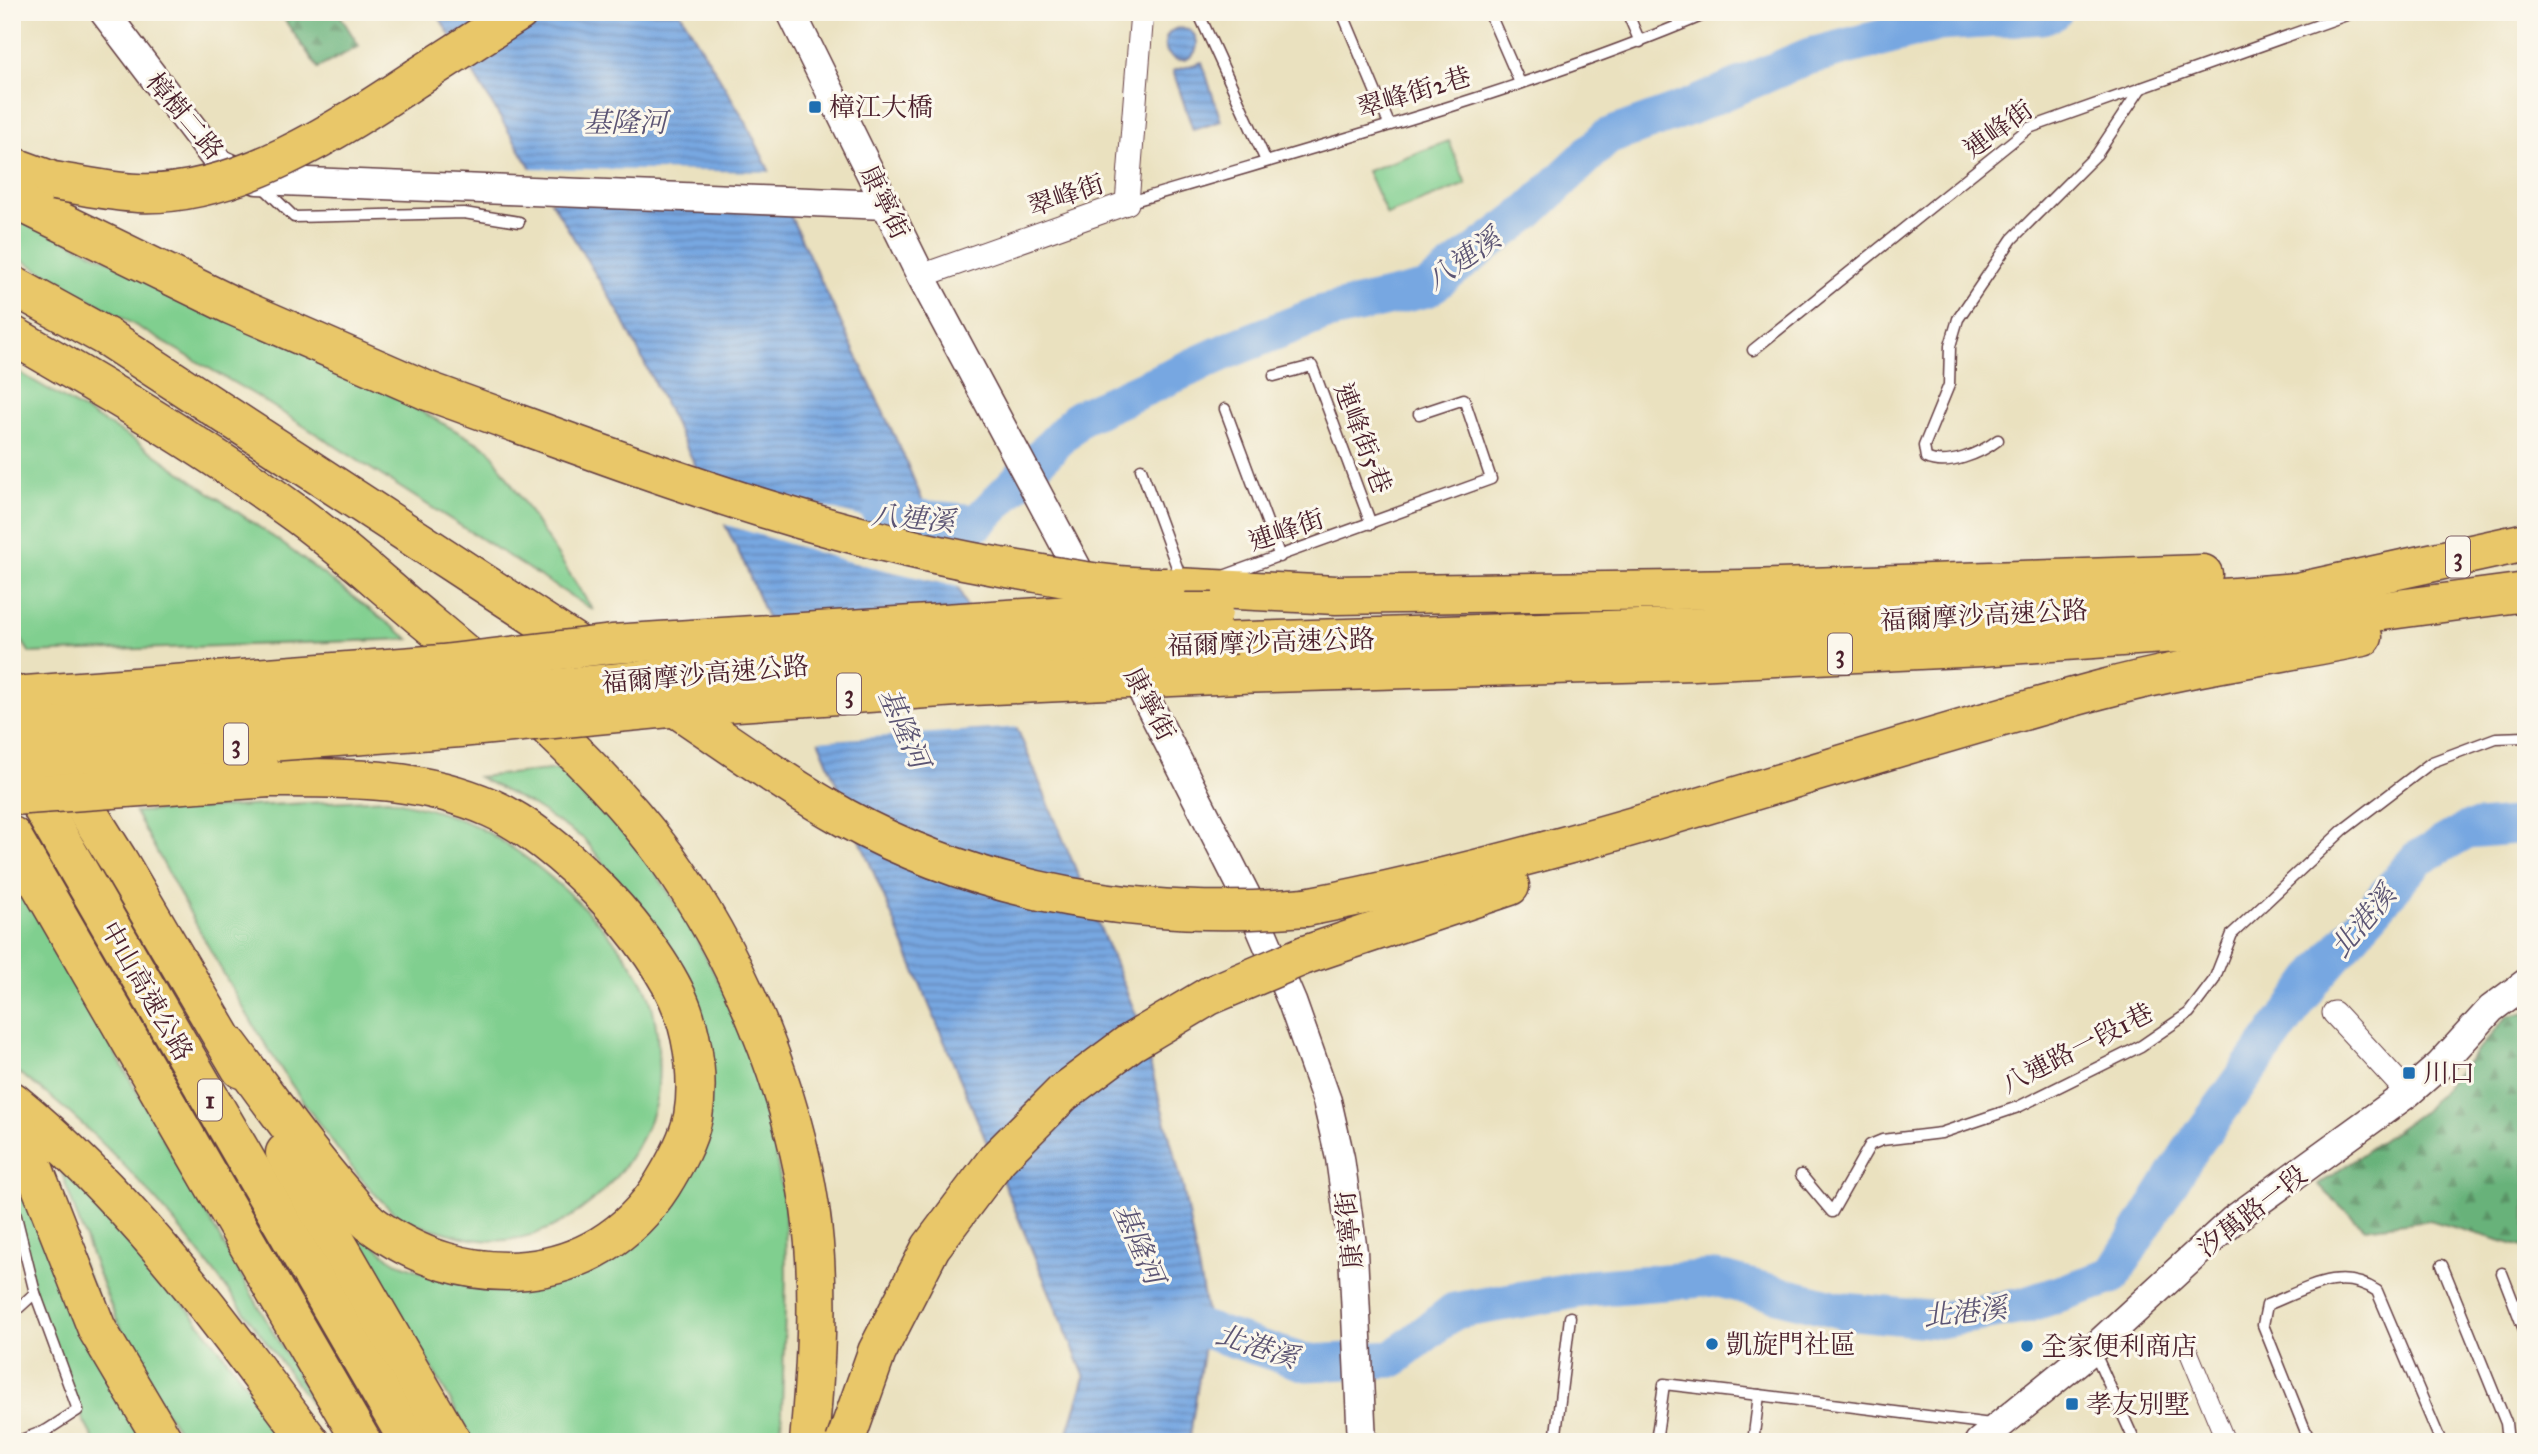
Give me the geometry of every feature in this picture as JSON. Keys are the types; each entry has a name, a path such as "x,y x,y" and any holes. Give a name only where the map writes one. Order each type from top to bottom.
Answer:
{"highway":[{"path":"12,166 53,181 139,194 207,186 283,159 360,116 519,12"},
{"path":"12,198 231,305 428,391 694,487 883,543 998,567 1130,588 1179,584 1336,595 1775,588 2175,576 2304,568 2390,573"},
{"path":"12,285 110,339 845,818 930,858 1016,885 1112,905 1250,911 1307,907 1421,885 1706,806 2103,689 2394,631 2439,610"},
{"path":"12,335 112,394 293,511 469,657 586,764 666,857 712,928 765,1042 792,1122 810,1207 816,1278 809,1442"},
{"name":"福爾摩沙高速公路","path":"12,730 450,698 1214,627 1841,624 2048,612 2297,592 2526,542"},
{"name":"福爾摩沙高速公路","path":"12,759 972,686 1238,674 1694,661 1981,647 2262,627 2439,610 2510,594"},
{"path":"12,796 269,778 371,778 426,787 492,809 546,842 595,887 648,947 682,1010 695,1065 693,1116 676,1161 650,1203 620,1234 587,1253 550,1267 497,1272 466,1268 421,1255 368,1221 306,1152 229,1045 12,694 428,665 612,644 1119,612 1214,627 1277,608 1336,595"},
{"name":"中山高速公路","path":"12,759 409,1442"},
{"path":"845,1442 877,1352 931,1247 998,1158 1062,1093 1130,1043 1209,996 1305,955 1564,867 1706,806"},
{"name":"中山高速公路","path":"12,836 362,1442"},
{"path":"229,1045 264,1116 452,1442"},
{"path":"12,1101 62,1142 151,1235 310,1442"},
{"path":"12,1113 97,1329 164,1442"}],"street":[{"name":"樟樹二路","path":"104,12 230,160 257,180 886,205"},
{"name":"康寧街","path":"791,12 971,372 1165,732 1248,899 1292,1002 1327,1101 1340,1158 1353,1252 1362,1442"},
{"name":"翠峰街","path":"921,275 1127,203 1142,12"},
{"name":"汐萬路一段","path":"1979,1442 2002,1426 2093,1349 2233,1220 2408,1093 2440,1065 2491,1009 2526,983"},
{"path":"2333,1013 2408,1093"},
{"path":"2185,1343 2227,1442"}],"lane":[{"path":"1198,12 1266,161"},
{"path":"1342,12 1389,124"},
{"path":"1489,12 1520,83"},
{"path":"1627,12 1640,42"},
{"name":"翠峰街2巷","path":"1127,203 1520,83 1640,42 1711,12"},
{"name":"連峰街","path":"1753,350 2029,128 2355,12"},
{"path":"1998,440 1986,450 1958,458 1936,463 1926,458 1924,446 1949,385 1950,346 1958,319 2012,239 2096,154 2141,88"},
{"path":"257,180 294,217 464,213 519,222"},
{"name":"連峰街5巷","path":"1274,376 1312,366 1371,524"},
{"name":"連峰街","path":"1081,576 1179,584 1220,577 1491,479 1464,399 1419,414"},
{"path":"1225,409 1279,557"},
{"path":"1141,469 1179,584"},
{"name":"八連路一段1巷","path":"1801,1175 1832,1212 1870,1145 1882,1140 1941,1133 2018,1107 2141,1046 2189,1013 2214,980 2232,934 2343,830 2432,762 2496,738 2526,737"},
{"path":"12,1200 35,1293 78,1410 47,1430 16,1442"},
{"path":"2442,1265 2506,1423 2508,1442"},
{"path":"2502,1273 2526,1335"},
{"path":"2310,1442 2263,1325 2267,1305 2325,1282 2348,1278 2361,1280 2377,1291 2441,1442"},
{"path":"12,1314 35,1293"},
{"path":"1555,1442 1570,1317"},
{"path":"2093,1349 2135,1442"},
{"path":"1656,1442 1664,1384 2002,1426"},
{"path":"1753,1442 1759,1395"}],"green space":[{"path":"279,12 338,12 359,46 318,68"},
{"path":"1449,141 1466,184 1387,215 1367,171"},
{"path":"12,215 366,381 489,449 593,610 255,395 12,254"},
{"path":"12,368 136,441 279,541 409,639 30,653 12,626"},
{"path":"559,769 607,812 644,856 684,915 731,1005 767,1105 785,1207 786,1276 781,1442 474,1442 349,1223 393,1261 429,1275 627,1242 667,1212 707,1124 648,919 584,839 530,804 478,777"},
{"path":"388,799 467,822 501,840 524,857 572,897 614,941 632,964 648,994 656,1025 659,1077 655,1105 643,1136 626,1164 604,1190 579,1211 551,1228 520,1238 488,1241 455,1235 413,1222 397,1215 380,1200 332,1141 265,1044 220,968 135,812"},
{"path":"12,871 323,1420 218,1277 143,1186 102,1143 59,1104 12,1068"},
{"path":"2526,1012 2526,1248 2429,1220 2365,1228 2318,1185 2425,1110 2508,1016"},
{"path":"12,1113 164,1442 95,1442 78,1410 35,1293 12,1200"},
{"path":"59,1165 151,1263 235,1369 287,1442 187,1442 145,1378 128,1344 98,1273"}],"water":[{"name":"基隆河","path":"436,12 680,12 747,124 903,454 1138,1019 1183,1187 1208,1320 1189,1442 1065,1442 1085,1377 744,563 621,316"},
{"path":"1181,28 1192,33 1197,44 1192,55 1181,60 1170,55 1165,44 1170,33"},
{"path":"1202,62 1221,121 1193,130 1173,71"}],"pier":[{"path":"527,168 773,172 791,209 546,200"},
{"path":"695,472 943,539 963,588 846,561 720,523"},
{"path":"980,629 1020,727 815,741 773,640"}],"waterway":[{"name":"八連溪","path":"881,515 977,523 1079,418 1229,350 1323,313 1427,289 1527,213 1607,137 1687,108 1807,57 1939,23 2042,16 2054,12"},
{"name":"北港溪","path":"1168,1318 1306,1363 1393,1359 1454,1311 1588,1288 1715,1278 1844,1311 1939,1320 2023,1306 2112,1276 2189,1152 2316,977 2417,859 2467,830 2526,825"}],"place":[{"name":"樟江大橋","path":"815,107"},
{"name":"川口","path":"2409,1073"},
{"name":"凱旋門社區","path":"1712,1344"},
{"name":"全家便利商店","path":"2027,1346"},
{"name":"孝友別墅","path":"2072,1404"}]}
